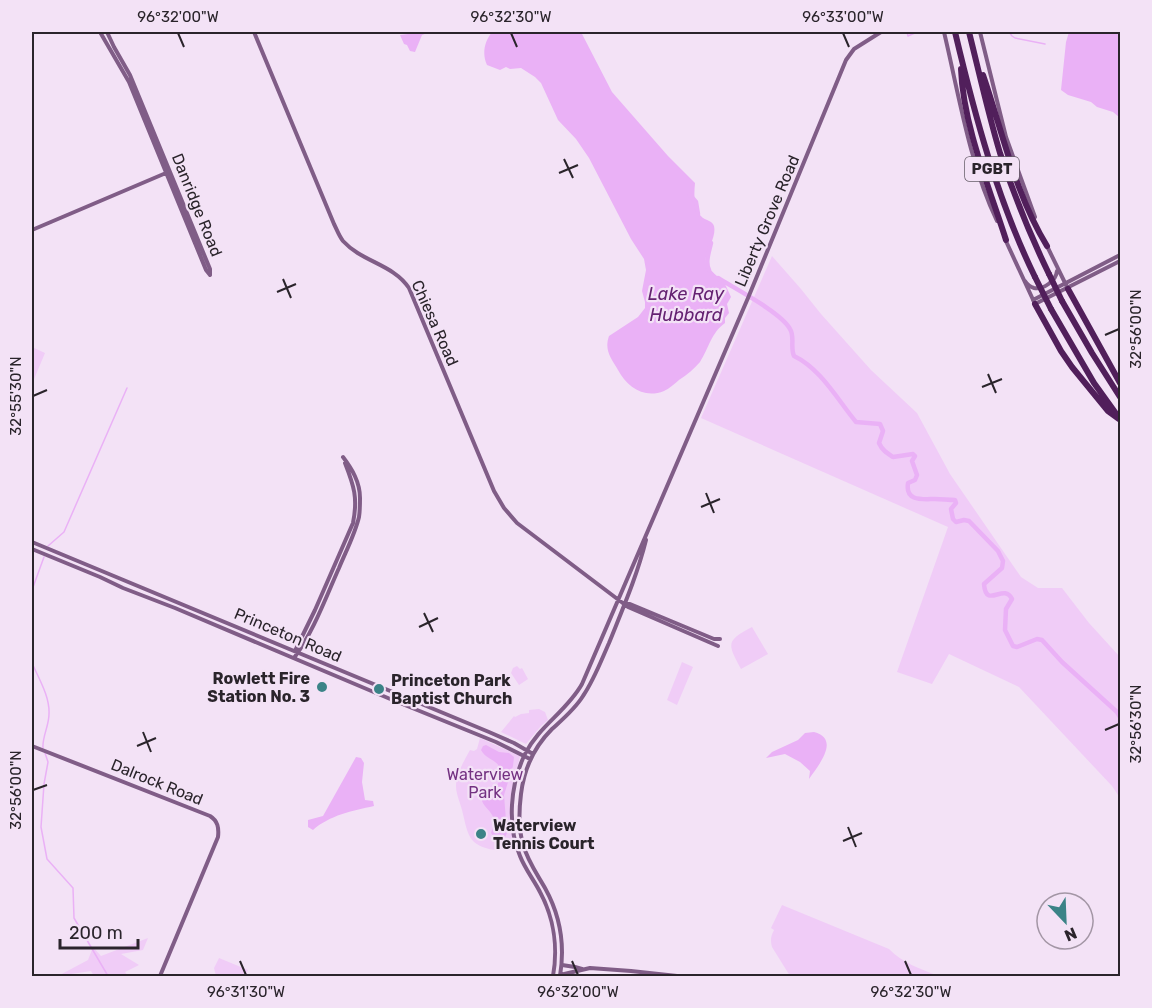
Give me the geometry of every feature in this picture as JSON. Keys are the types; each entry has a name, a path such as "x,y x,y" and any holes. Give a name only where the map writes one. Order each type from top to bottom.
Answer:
{"highway":[{"name":"PGBT","path":"955,32 975,114 1012,226 1051,309 1094,383 1120,420"},
{"name":"PGBT","path":"969,32 1006,172 1027,225 1062,301 1120,397"},
{"path":"961,56 969,122 1006,240"},
{"path":"977,65 980,68 1029,214 1047,246"},
{"path":"1066,286 1120,383"},
{"path":"1034,302 1072,367 1108,411 1120,420"}],"main road":[{"name":"Danridge Road","path":"100,32 124,72 168,172 210,269 210,275 206,270 168,172 130,75 107,32"},
{"name":"Chiesa Road","path":"254,32 341,238 353,250 399,276 409,288 498,498 517,523 619,602 625,604"},
{"name":"Liberty Grove Road","path":"553,976 556,949 550,918 541,894 521,859 513,826 514,788 524,755 541,731 569,704 582,684 754,284 846,60 850,53 860,45 881,32"},
{"path":"944,32 973,153 993,212 1034,302 1120,261"},
{"path":"980,32 1006,137 1031,208 1066,286"},
{"path":"102,38 108,39 114,47"},
{"path":"32,230 168,172"},
{"path":"1066,286 1120,255"},
{"path":"1022,279 1033,288 1039,288 1054,280 1057,267"},
{"path":"294,658 297,651 319,602 353,523 354,483 343,457 354,471 360,494 360,514 315,622 297,651"},
{"name":"Liberty Grove Road","path":"560,976 562,943 555,912 547,891 528,859 520,832 521,793 532,756 549,733 583,696 597,670 635,580 648,532"},
{"name":"Princeton Road","path":"32,542 489,732 527,750 532,756"},
{"name":"Princeton Road","path":"32,549 524,755 532,756"},
{"path":"53,558 56,552"},
{"path":"86,571 89,565"},
{"path":"108,581 111,574"},
{"path":"625,604 630,604 714,639 720,639"},
{"path":"625,604 718,646"},
{"path":"326,671 328,664"},
{"path":"443,720 444,714"},
{"name":"Dalrock Road","path":"32,746 210,816 216,822 218,837 160,976"},
{"path":"562,965 583,969 677,976"},
{"path":"560,976 583,969"}],"green space":[{"path":"772,256 871,370 917,413 950,474 1021,577 1038,588 1062,588 1089,623 1120,657 1120,798 1112,786 1019,687 949,654 932,684 897,672 948,527 701,418"},
{"path":"32,347 45,353 32,384"},
{"path":"752,627 768,654 741,669 731,648 733,640"},
{"path":"682,662 693,667 677,705 667,700"},
{"path":"517,666 522,668 528,679 519,685 511,673"},
{"path":"539,709 545,712 548,720 526,744 501,732 514,716"},
{"name":"Waterview Park","path":"480,738 520,756 510,798 513,841 495,850 479,845 470,837 456,789 456,781 461,768 470,750 477,749"},
{"path":"782,905 889,949 906,962 939,976 790,976 771,942 774,930 771,928"},
{"path":"148,938 143,950 121,954 139,965 125,972 128,976 94,976 91,971 58,976 88,960 93,947 101,956"},
{"path":"219,958 248,970 245,976 216,976 214,968"}],"water":[{"path":"408,32 430,32 422,35 415,52 410,51 400,35 408,34"},
{"name":"Lake Ray Hubbard","path":"492,32 581,32 612,92 695,183 694,197 697,211 714,226 714,236 706,255 706,263 723,281 731,297 727,304 729,313 725,318 725,323 713,336 700,362 666,390 650,393 631,386 622,376 608,350 609,336 638,317 645,308 642,291 646,270 644,259 631,239 589,158 576,139 558,120 541,83 521,68 506,67 500,70 487,65 485,48"},
{"path":"1069,32 1115,32 1120,36 1120,128 1119,117 1113,112 1068,95 1061,90"},
{"path":"814,732 822,735 827,747 822,760 809,779 810,771 800,762 785,754 766,758 772,752 798,740 805,733"},
{"path":"486,745 514,757 504,795 507,833 505,837 499,839 491,833 494,820 482,801 487,793 496,786 502,773 498,764 481,750"},
{"path":"356,757 361,758 364,763 362,782 365,800 373,801 374,806 334,817 313,830 308,827 308,820 323,816"}],"waterway":[{"path":"907,32 908,36 917,32"},
{"path":"1009,32 1015,38 1045,44"},
{"path":"690,195 696,202 698,214"},
{"path":"709,270 707,260 711,243"},
{"path":"718,278 768,308 785,323 791,332 794,356 804,362 828,385 856,422 880,424 883,431 879,443 885,451 893,457 913,454 915,456 912,461 917,475 915,480 908,483 909,494 920,499 955,500 956,503 951,509 953,519 956,522 969,521 998,551 1003,561 1002,568 984,584 985,591 992,596 1005,593 1012,599 1006,609 1005,630 1013,646 1017,647 1037,639 1042,640 1120,717"},
{"path":"48,546 64,532 127,388"},
{"path":"32,590 44,557"},
{"path":"32,663 49,708 43,748"},
{"path":"45,753 48,762 41,827 47,859 73,888 74,918 108,976"}],"place":[{"name":"Rowlett Fire Station No. 3","path":"322,687"},
{"name":"Princeton Park Baptist Church","path":"379,689"},
{"name":"Waterview Tennis Court","path":"481,834"}]}
